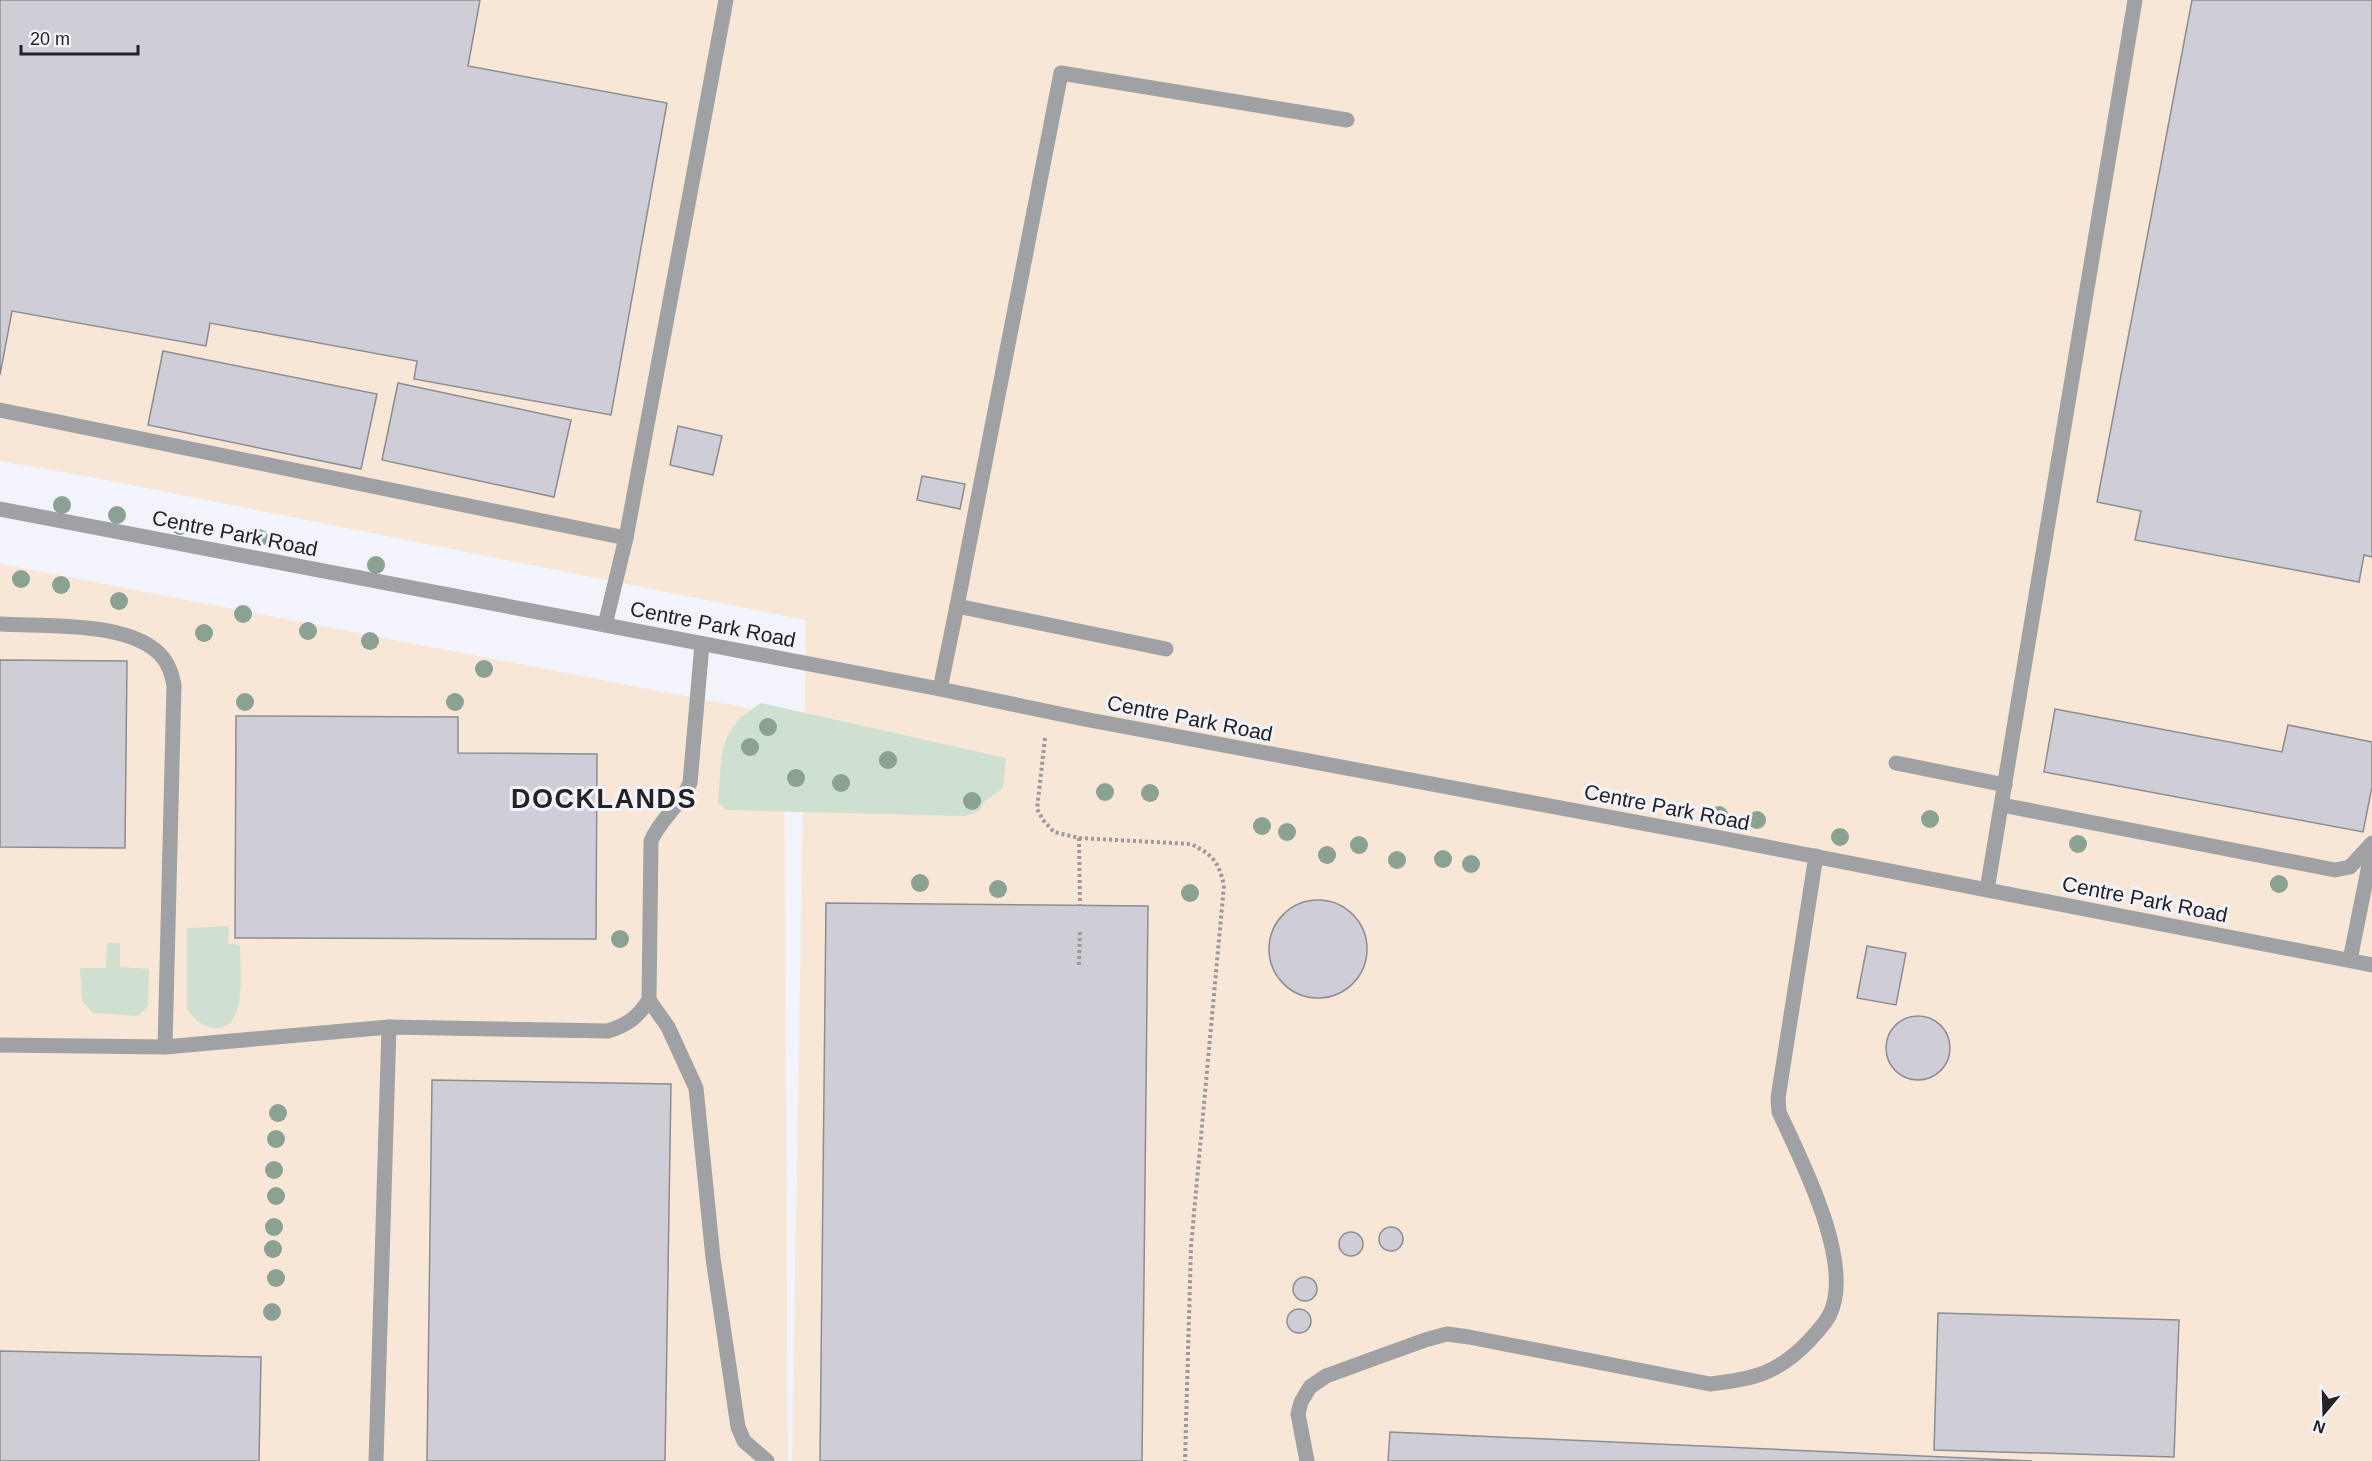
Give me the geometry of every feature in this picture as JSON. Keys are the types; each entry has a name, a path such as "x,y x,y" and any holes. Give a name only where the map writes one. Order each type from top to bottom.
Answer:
{"street":[{"path":"605,625 626,538 726,0"},
{"path":"1987,890 2134,0"},
{"path":"940,689 1061,73 1347,120"},
{"path":"0,410 626,538"},
{"name":"Centre Park Road","path":"0,509 940,689 1049,712 1816,856 2372,965"},
{"path":"957,606 1166,649"},
{"path":"0,624 106,630 122,634 152,649 164,658 169,668 174,685 165,1047"},
{"path":"0,1045 165,1047 389,1027 608,1031 626,1025 639,1014 649,1000 651,841 656,828 685,796 690,783 702,644"},
{"path":"1896,763 2005,785"},
{"path":"2002,806 2335,870 2350,867 2372,843"},
{"path":"2350,960 2372,850"},
{"path":"1307,1461 1298,1414 1301,1402 1310,1387 1326,1376 1447,1334 1710,1384 1746,1380 1768,1373 1788,1362 1813,1336 1828,1317 1833,1305 1836,1280 1833,1253 1815,1190 1779,1112 1778,1098 1816,856"},
{"path":"649,1000 668,1027 696,1088 713,1257 738,1427 744,1441 767,1461"},
{"path":"376,1461 389,1027"}],"path":[{"path":"1049,712 1042,753 1037,809 1042,820 1054,832 1079,838 1191,844 1205,851 1219,864 1224,885 1191,1246 1185,1461"},
{"path":"1079,838 1080,906"},
{"path":"1079,965 1080,930"}],"shaded area":[{"path":"0,0 2372,0 2372,1461 792,1461 806,620 97,478 0,461"},
{"path":"0,564 784,715 788,1461 0,1461"}],"green space":[{"path":"761,703 1006,758 1003,788 985,801 979,811 966,816 726,810 718,803 724,746 736,723"},
{"path":"229,926 228,944 240,945 241,980 238,1007 234,1018 227,1025 212,1028 200,1023 187,1009 187,928"},
{"path":"107,943 120,943 120,967 149,969 148,1006 138,1016 93,1013 82,1001 80,968 106,968"}],"building":[{"path":"0,0 480,0 468,66 667,103 611,415 414,379 417,361 210,323 206,346 12,311 0,375"},
{"path":"2192,0 2372,0 2372,557 2364,555 2359,582 2135,540 2141,511 2097,502"},
{"path":"163,351 377,394 361,469 148,425"},
{"path":"398,383 571,420 554,497 382,460"},
{"path":"678,426 722,436 713,475 670,465"},
{"path":"922,476 965,484 960,509 917,500"},
{"path":"0,660 127,661 125,848 0,847"},
{"path":"2055,709 2282,752 2288,725 2372,742 2372,787 2363,832 2044,772"},
{"path":"236,716 458,717 458,753 597,754 596,939 235,938"},
{"path":"1318,900 1337,904 1352,915 1363,930 1367,949 1363,968 1352,983 1337,994 1318,998 1299,994 1284,983 1273,968 1269,949 1273,930 1284,915 1299,904"},
{"path":"826,903 1148,906 1142,1461 820,1461"},
{"path":"1867,946 1906,953 1896,1005 1857,998"},
{"path":"1918,1016 1936,1022 1944,1030 1950,1048 1944,1066 1936,1074 1918,1080 1900,1074 1892,1066 1886,1048 1892,1030 1900,1022"},
{"path":"432,1080 671,1084 665,1461 427,1461"},
{"path":"1391,1227 1400,1230 1403,1239 1400,1248 1391,1251 1382,1248 1379,1239 1382,1230"},
{"path":"1351,1232 1360,1235 1363,1244 1360,1253 1351,1256 1342,1253 1339,1244 1342,1235"},
{"path":"1305,1277 1314,1280 1317,1289 1314,1298 1305,1301 1296,1298 1293,1289 1296,1280"},
{"path":"1299,1309 1308,1312 1311,1321 1308,1330 1299,1333 1290,1330 1287,1321 1290,1312"},
{"path":"1938,1313 2179,1320 2174,1457 1934,1450"},
{"path":"0,1351 261,1357 259,1461 0,1461"},
{"path":"1390,1432 2032,1461 1388,1461"}],"district":[{"name":"DOCKLANDS","path":"604,799"}]}
